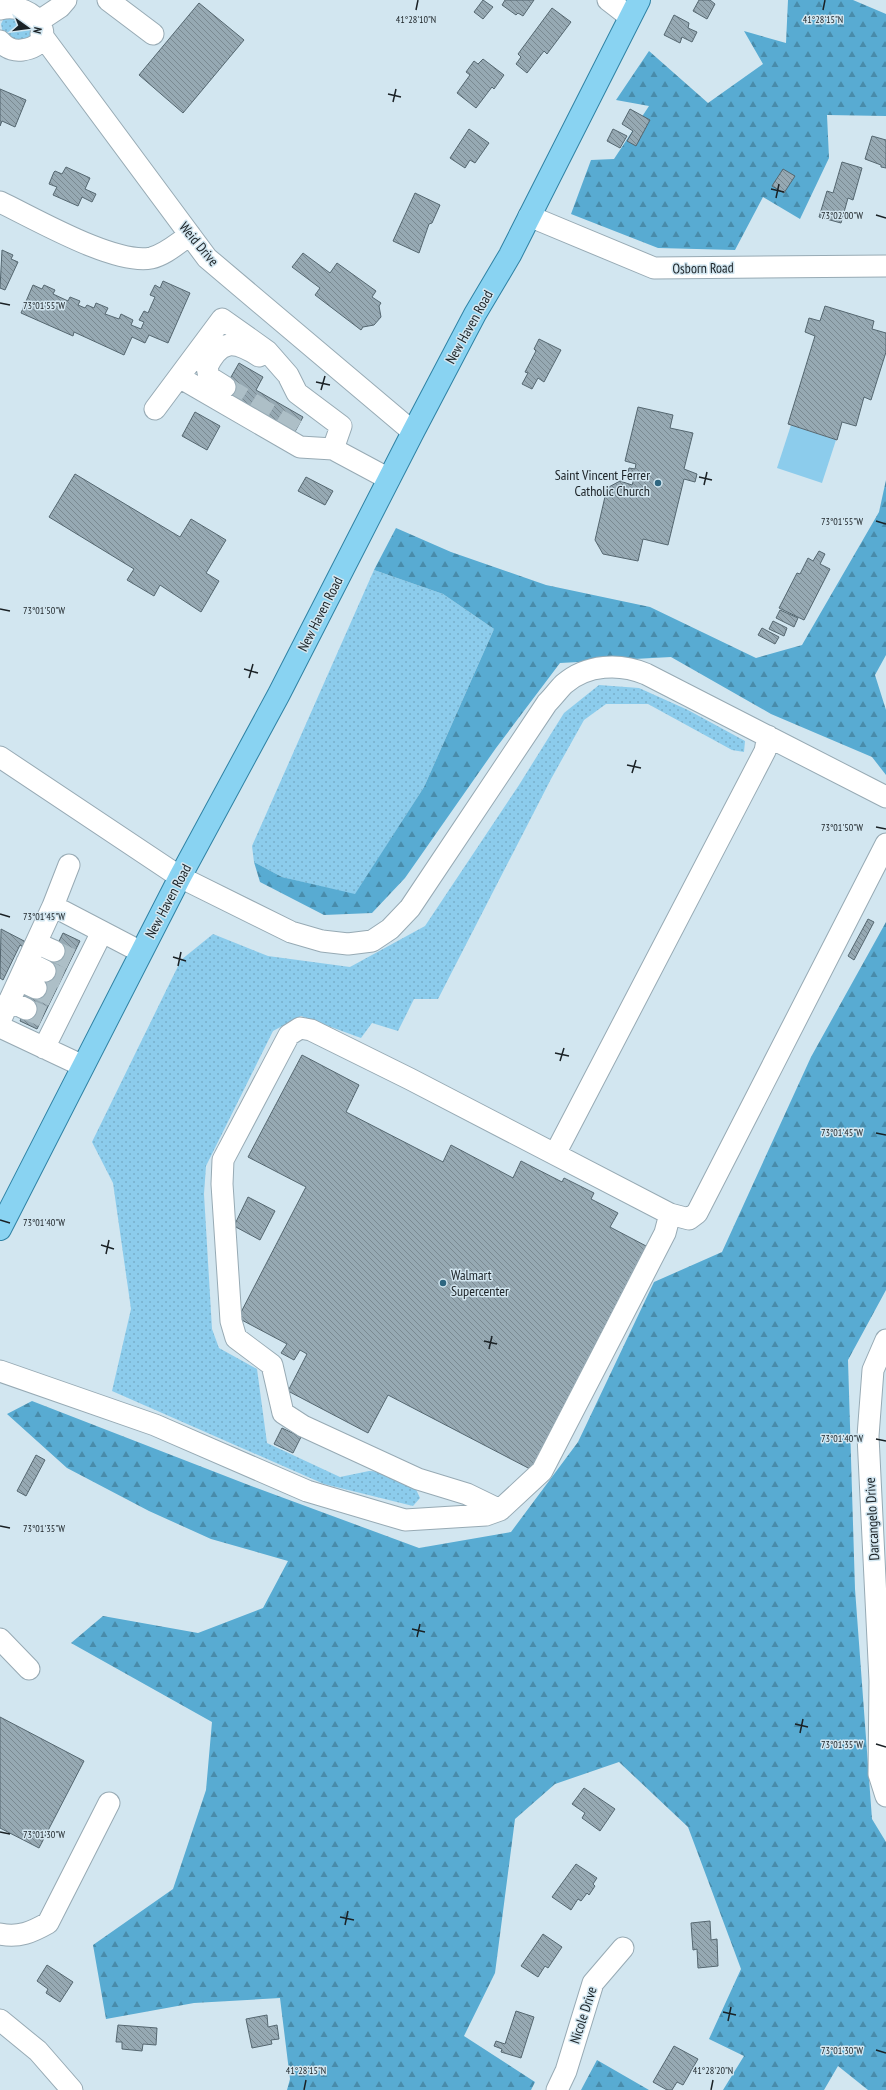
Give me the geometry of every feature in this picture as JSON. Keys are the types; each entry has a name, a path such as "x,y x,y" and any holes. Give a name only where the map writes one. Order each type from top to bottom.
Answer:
{"main road":[{"name":"New Haven Road","path":"0,1229 5,1208 83,1066 180,877 280,694 413,432 530,216 635,8"}],"street":[{"path":"0,41 10,48 25,50 38,41 42,27 66,0"},
{"path":"108,0 153,34"},
{"path":"608,0 635,8"},
{"name":"Weid Drive","path":"0,9 12,2 28,2 34,6 42,27 207,258 413,432"},
{"path":"0,202 96,248 114,255 150,258 163,254 190,235"},
{"name":"Osborn Road","path":"530,216 654,268 886,266"},
{"path":"155,409 222,319 267,351 288,375 297,393 341,426 333,449"},
{"path":"226,387 209,377 207,367 218,349 228,344 246,348 288,375"},
{"path":"179,377 300,447 333,449"},
{"path":"296,430 389,479"},
{"path":"0,757 180,877 291,932 322,942 348,944 372,941 390,929 410,908 547,703 565,684 582,673 607,667 622,667 641,672 886,797"},
{"path":"555,1154 765,751 768,736"},
{"path":"500,1510 467,1494 418,1479 303,1426 283,1413 272,1365 236,1338 231,1321 222,1184 224,1160 289,1035 300,1028 310,1030 410,1079 670,1214 689,1219 697,1213 886,844"},
{"path":"0,1021 34,1012 48,983 36,943 53,906 69,865"},
{"path":"53,906 141,952"},
{"path":"44,1048 34,1012 48,983 70,959 102,932"},
{"path":"36,943 70,959"},
{"path":"0,1027 83,1066"},
{"path":"0,1371 156,1425 307,1490 405,1520 486,1515 500,1510 542,1470 665,1233 670,1214"},
{"name":"Darcangelo Drive","path":"886,1340 873,1370 868,1436 880,1681 879,1774 886,1796"},
{"path":"0,1639 29,1669"},
{"path":"0,1934 12,1937 30,1933 48,1923 109,1803"},
{"name":"Nicole Drive","path":"557,2090 566,2071 592,1983 623,1948"},
{"path":"0,2020 38,2051 72,2090"}],"shaded area":[{"path":"6,14 34,20 31,36 16,42 3,34 1,24"},
{"path":"791,425 836,440 822,483 777,468"},
{"path":"374,570 443,594 494,629 424,787 355,895 282,877 254,862 252,846"},
{"path":"599,685 639,688 688,710 745,741 744,752 732,750 648,704 606,704 584,720 551,779 438,999 414,999 398,1031 372,1023 361,1038 301,1016 273,1031 206,1166 204,1194 212,1329 219,1348 257,1369 267,1443 340,1477 369,1471 389,1472 414,1485 420,1498 413,1506 324,1484 112,1391 131,1309 113,1183 92,1142 181,960 213,934 268,956 350,967 425,926 519,785 564,713"}],"green space":[{"path":"788,0 853,0 886,14 886,116 827,115 829,158 800,219 763,197 735,250 658,248 571,214 591,160 614,159 649,106 616,100 649,51 708,103 763,64 744,31 786,43"},
{"path":"886,480 886,655 875,675 886,710 886,775 872,757 771,714 671,657 560,663 496,748 405,878 372,913 324,915 260,882 254,862 282,877 355,894 424,787 494,629 443,594 374,570 396,528 451,552 546,585 650,607 756,658 802,645 879,512"},
{"path":"886,922 886,1290 848,1360 855,1589 872,1819 886,1842 886,2090 868,2090 838,2066 824,2090 723,2090 744,2056 709,2039 741,1969 688,1827 619,1762 555,1784 515,1819 495,1973 464,2036 535,2082 531,2090 287,2090 290,2079 280,1998 194,2003 106,2019 93,1945 173,1889 206,1790 212,1722 71,1643 103,1616 198,1633 263,1608 288,1561 211,1539 149,1511 67,1468 7,1414 32,1401 246,1484 419,1548 511,1532 578,1442 654,1282 722,1252 811,1057"},
{"path":"597,2060 649,2090 581,2090"}],"building":[{"path":"483,0 493,7 483,19 474,12"},
{"path":"505,0 534,0 523,16 518,13 516,15 502,5"},
{"path":"699,0 710,0 715,4 707,19 693,11"},
{"path":"199,3 244,40 183,113 139,75"},
{"path":"552,8 571,22 547,54 544,51 527,73 516,64 521,57 518,54"},
{"path":"674,15 689,23 688,28 697,32 692,42 682,37 680,43 664,35"},
{"path":"483,59 504,75 494,89 492,87 476,108 457,93 470,75 466,72 474,61 478,64"},
{"path":"0,89 26,100 15,127 2,121 0,126"},
{"path":"630,109 650,120 636,146 627,141 633,131 622,124"},
{"path":"469,129 489,143 475,163 470,160 465,168 450,158"},
{"path":"613,129 627,136 620,148 607,141"},
{"path":"872,136 886,140 886,168 865,159"},
{"path":"842,162 862,168 853,200 848,198 841,223 819,217 827,191 833,193"},
{"path":"66,167 90,178 85,189 96,194 92,202 82,197 78,206 53,195 57,187 49,184 54,172 55,171 62,174"},
{"path":"783,169 795,176 784,193 772,186"},
{"path":"415,193 440,205 432,223 429,224 419,253 393,241"},
{"path":"2,250 13,255 11,259 18,262 5,290 0,288"},
{"path":"303,253 330,273 337,263 376,291 372,297 381,303 379,306 381,317 374,325 363,327 361,330 315,295 320,288 292,267"},
{"path":"163,281 190,293 168,343 149,335 145,343 132,337 124,355 74,332 73,336 21,313 33,285 42,289 44,285 55,290 53,294 68,301 70,297 80,301 78,305 85,308 87,305 94,308 96,303 108,308 105,314 119,319 121,314 133,320 131,325 141,329 144,322 139,320 144,311 148,313 155,297 150,295 155,285 160,288"},
{"path":"825,306 874,321 872,329 886,333 886,352 871,400 864,397 856,426 842,422 837,440 788,424 815,336 805,332 809,318 820,321"},
{"path":"539,339 561,350 544,382 538,378 532,389 522,384 528,373 525,372 536,351 534,349"},
{"path":"239,363 263,377 256,390 303,417 291,439 219,398"},
{"name":"Saint Vincent Ferrer Catholic Church","path":"638,407 673,415 670,428 693,433 684,469 697,474 695,482 684,479 668,545 643,539 638,561 603,554 595,540 607,488 620,481 632,485 634,479 627,477 629,468 635,469 636,464 625,461"},
{"path":"195,412 220,426 207,450 182,436"},
{"path":"75,474 180,537 191,519 226,540 206,573 219,581 201,612 160,585 154,596 127,580 134,569 49,517"},
{"path":"306,477 333,491 325,505 298,491"},
{"path":"819,551 825,554 820,564 830,569 804,620 779,608 797,573 800,574 808,558 813,561"},
{"path":"780,610 798,618 794,627 776,618"},
{"path":"773,621 787,628 784,636 769,629"},
{"path":"762,628 779,637 775,644 758,635"},
{"path":"868,919 874,922 854,960 848,956"},
{"path":"1,929 26,942 23,947 20,945 3,980 0,978"},
{"path":"63,933 80,941 37,1029 20,1021"},
{"name":"Walmart Supercenter","path":"302,1055 359,1085 346,1112 443,1162 451,1145 513,1178 521,1161 562,1182 564,1178 594,1193 591,1199 618,1213 610,1227 648,1247 532,1470 388,1395 368,1433 288,1391 307,1354 300,1350 294,1360 281,1353 287,1344 238,1318 306,1187 248,1157"},
{"path":"248,1197 275,1211 260,1240 234,1226"},
{"path":"282,1428 301,1437 293,1453 274,1444"},
{"path":"36,1455 45,1460 26,1496 17,1491"},
{"path":"0,1717 84,1761 39,1848 0,1828"},
{"path":"584,1788 615,1809 600,1831 582,1818 585,1813 572,1804"},
{"path":"576,1864 597,1878 593,1884 595,1886 589,1895 587,1893 581,1901 578,1899 571,1910 552,1897"},
{"path":"710,1921 711,1940 717,1939 718,1966 698,1968 697,1949 693,1950 691,1923"},
{"path":"543,1934 562,1947 548,1968 545,1966 538,1977 521,1966"},
{"path":"47,1965 73,1982 60,2002 46,1993 48,1989 37,1981"},
{"path":"516,2011 534,2017 521,2058 501,2052 502,2049 494,2046 496,2041 505,2044"},
{"path":"267,2015 268,2027 277,2025 279,2039 271,2040 272,2044 252,2048 246,2019"},
{"path":"118,2025 157,2028 156,2045 143,2044 142,2051 122,2049 122,2042 116,2042"},
{"path":"674,2046 698,2059 683,2085 677,2082 672,2090 667,2090 653,2082"}],"tunnel":[{"path":"225,387 296,430"},
{"path":"54,951 71,959"},
{"path":"45,971 62,978"},
{"path":"36,988 53,996"},
{"path":"26,1009 43,1016"}],"place":[{"name":"Saint Vincent Ferrer Catholic Church","path":"658,483"},
{"name":"Walmart Supercenter","path":"443,1283"}]}
